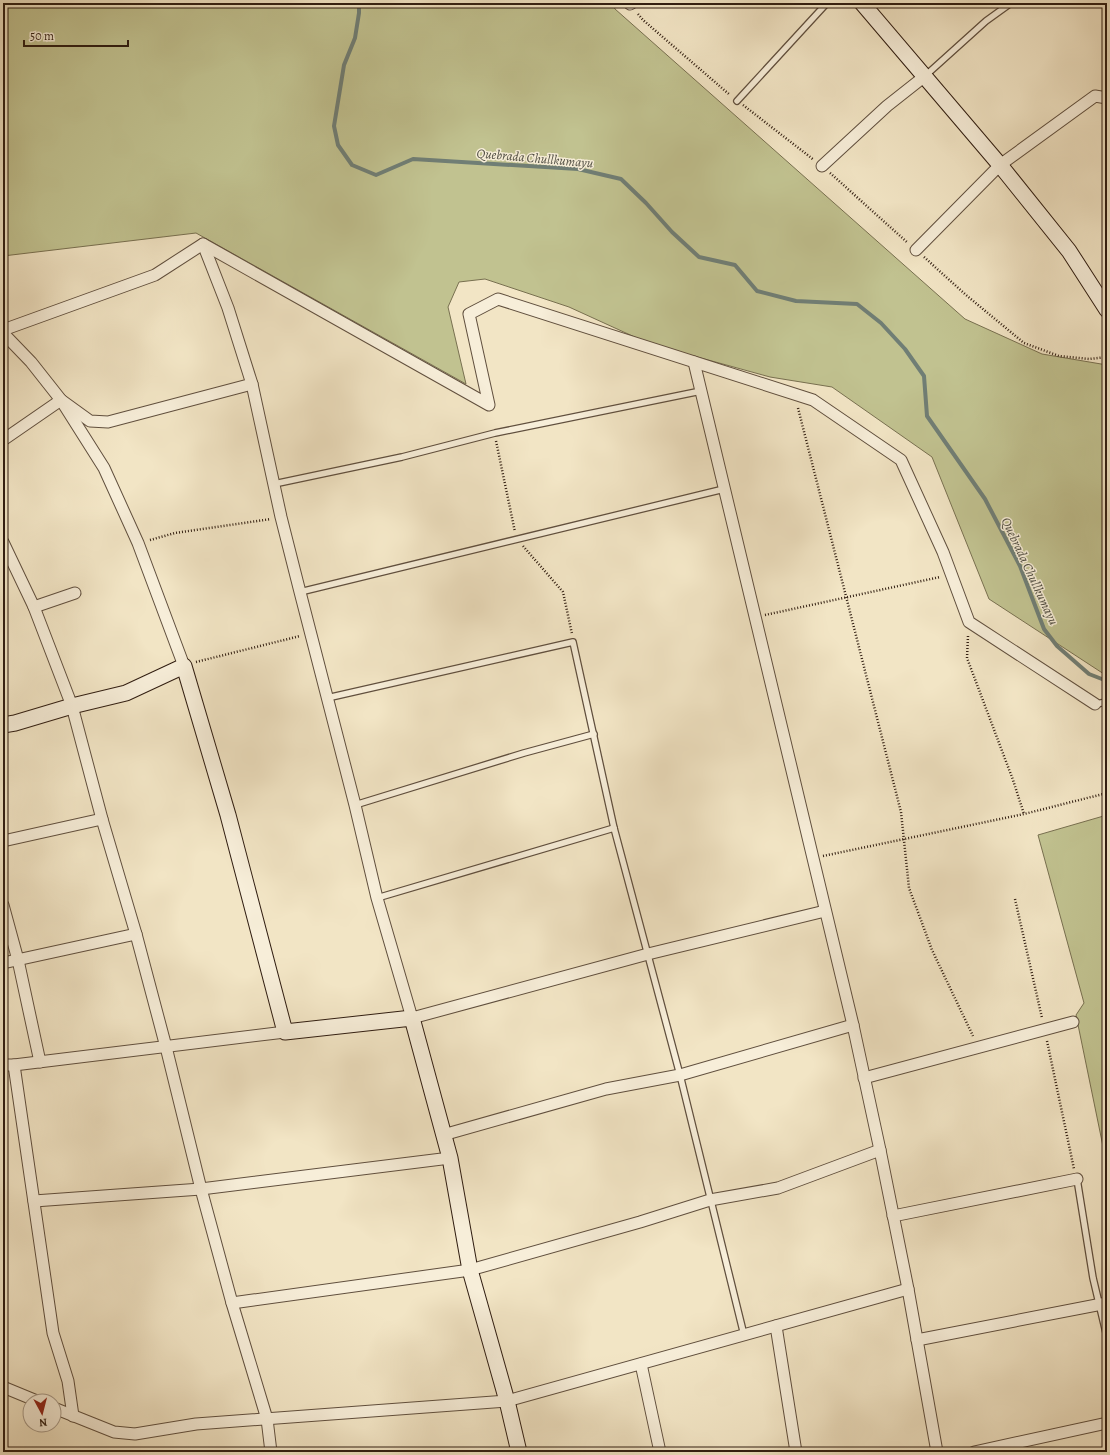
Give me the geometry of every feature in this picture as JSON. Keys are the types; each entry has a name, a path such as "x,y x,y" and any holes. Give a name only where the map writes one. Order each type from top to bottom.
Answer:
{"street":[{"path":"862,3 1000,165 1069,251 1107,310"},
{"path":"822,166 887,106 925,76"},
{"path":"916,250 1000,165 1095,96 1107,98"},
{"path":"204,244 155,275 3,332 31,362 61,400 104,468 138,543 184,666 228,815 285,1032"},
{"path":"204,244 489,405 469,314 498,299 813,400 900,460 943,552 969,622 1095,704"},
{"path":"204,244 228,308 252,384 281,518 355,805 377,898 412,1018 450,1158 470,1270 507,1401 519,1452"},
{"path":"694,362 853,1025 908,1289 937,1452"},
{"path":"61,400 90,421 108,422 252,384"},
{"path":"3,440 61,400"},
{"path":"3,542 34,607 72,706 102,819 136,934 201,1189 232,1303 267,1419 271,1452"},
{"path":"34,607 75,593"},
{"path":"3,726 72,706 126,693 184,666"},
{"path":"3,841 102,819"},
{"path":"3,905 18,960 40,1062"},
{"path":"73,1416 68,1381 53,1333 34,1201 9,1065 412,1018 648,954 825,911"},
{"path":"3,963 136,934"},
{"path":"864,1078 1073,1022"},
{"path":"443,1135 606,1089 680,1075 853,1025"},
{"path":"232,1303 470,1270 640,1222 710,1200 778,1188 880,1150"},
{"path":"34,1201 201,1189 450,1158"},
{"path":"893,1216 1077,1179"},
{"path":"62,1411 114,1432 135,1434 196,1424 507,1401 908,1289"},
{"path":"917,1340 1103,1304"},
{"path":"776,1326 796,1452"},
{"path":"641,1364 660,1452"},
{"path":"3,1387 22,1395"},
{"path":"974,1452 1107,1423"}],"lane":[{"path":"737,101 827,3"},
{"path":"925,76 986,21 1011,3"},
{"path":"274,484 402,457 495,433 701,391"},
{"path":"300,592 724,489"},
{"path":"327,698 573,642 614,828 680,1075 744,1335"},
{"path":"1095,704 1107,702"},
{"path":"355,805 517,755 594,734"},
{"path":"377,898 614,828"},
{"path":"1077,1179 1093,1278 1103,1304 1107,1337"}],"path":[{"path":"631,4 643,20 737,101 822,166 966,295 1024,343 1059,356 1089,359 1107,357"},
{"path":"794,394 902,812 909,888 932,950 978,1047"},
{"path":"495,433 517,539 563,592 573,642"},
{"path":"138,543 175,533 281,518"},
{"path":"755,617 952,575"},
{"path":"969,622 967,658 1013,780 1024,814"},
{"path":"184,666 310,633"},
{"path":"813,858 1024,814 1107,793"}],"green space":[{"path":"3,3 612,3 615,9 965,319 1042,354 1107,365 1107,676 989,599 932,457 832,387 770,377 650,344 569,307 485,279 459,282 448,307 466,384 196,233 3,256"},
{"path":"1107,815 1106,1161 1076,1015 1084,1003 1038,835"}],"waterway":[{"name":"Quebrada Chullkumayu","path":"359,3 355,38 344,65 334,126 338,145 352,165 376,175 413,159 578,169 621,179 646,203 672,232 699,257 735,265 757,291 796,301 857,304 881,323 905,349 924,376 927,416 985,499 1020,566 1044,629 1057,646 1089,674 1107,681"}]}
